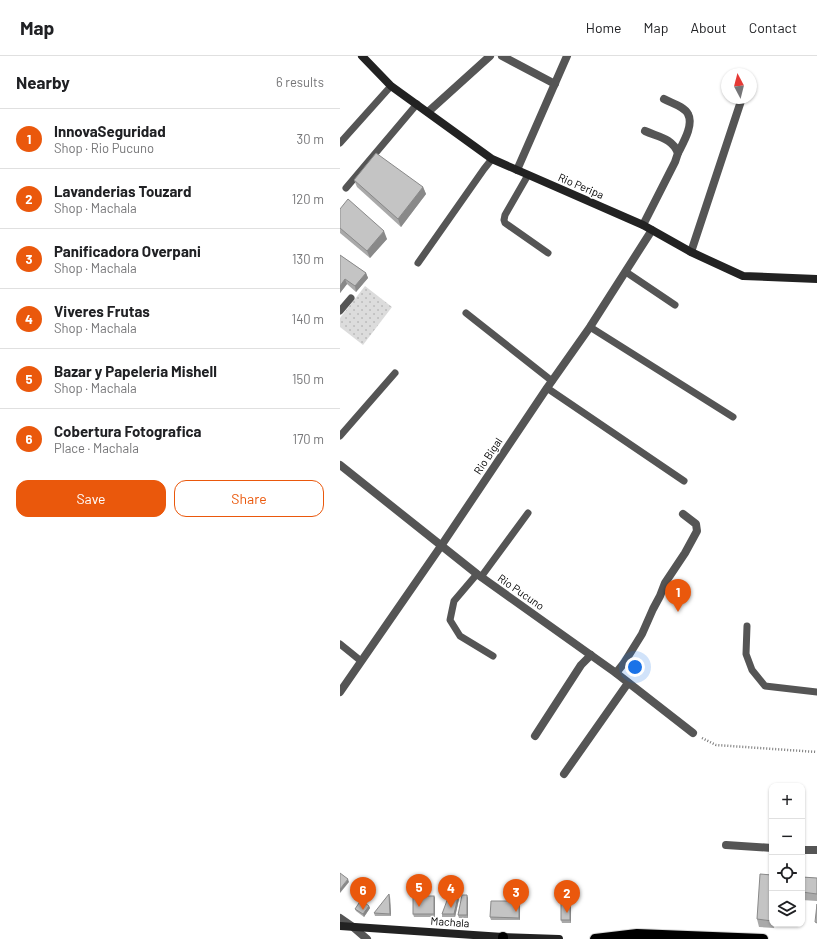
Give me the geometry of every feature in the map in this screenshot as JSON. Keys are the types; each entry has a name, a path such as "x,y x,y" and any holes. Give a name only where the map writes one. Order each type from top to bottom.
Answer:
{"main road":[{"path":"595,939 637,934 763,939"}],"street":[{"name":"Rio Peripa","path":"362,56 391,86 492,160 643,225 691,252 743,276 817,279"},
{"path":"428,112 490,56"},
{"path":"502,56 554,84"},
{"path":"517,170 567,56"},
{"path":"643,225 675,162 686,137 690,121 688,113 682,108 664,99"},
{"path":"691,252 740,104"},
{"path":"645,131 669,141 678,153"},
{"name":"Rio Bigal","path":"340,692 590,327 652,230"},
{"name":"Rio Pucuno","path":"340,465 479,575 616,673 693,733"},
{"path":"616,673 642,634 665,583 697,531 696,524 683,514"},
{"path":"535,736 581,665 591,655"},
{"path":"564,774 628,683"},
{"path":"726,845 769,848"},
{"path":"805,850 817,850"},
{"path":"340,918 367,939"},
{"name":"Machala","path":"340,926 503,938 559,939"}],"lane":[{"path":"340,143 391,86"},
{"path":"346,188 417,104"},
{"path":"418,263 484,169 492,160"},
{"path":"528,175 505,215 504,220 505,223 548,253"},
{"path":"626,272 675,305"},
{"path":"340,311 351,298"},
{"path":"466,313 550,384 684,481"},
{"path":"590,327 733,417"},
{"path":"340,436 395,373"},
{"path":"493,656 460,636 450,620 454,602 479,575 528,513"},
{"path":"747,626 746,654 752,670 765,686 817,692"},
{"path":"340,644 361,661"}],"path":[{"path":"693,733 716,745 817,752"}],"shaded area":[{"path":"365,286 392,307 363,345 340,327 340,318"}],"building":[{"path":"376,153 423,187 398,219 354,180"},
{"path":"348,199 384,231 367,251 340,228 340,209"},
{"path":"340,255 366,273 355,286 345,279 340,286"},
{"path":"340,873 348,879 340,889"},
{"path":"760,874 769,875 769,921 757,919"},
{"path":"805,877 817,878 817,894 805,892"},
{"path":"389,894 390,914 374,913"},
{"path":"449,895 458,897 454,914 442,914"},
{"path":"462,895 467,895 467,915 458,915"},
{"path":"413,896 434,896 434,914 413,914"},
{"path":"361,900 369,906 363,914 355,909"},
{"path":"491,901 519,901 519,918 490,917"},
{"path":"561,901 570,901 570,920 561,920"},
{"path":"817,904 817,923 815,922"}],"place":[{"name":"InnovaSeguridad","path":"678,612"},
{"name":"Bazar y Papeleria Mishell","path":"419,907"},
{"name":"Viveres Frutas","path":"451,908"},
{"name":"Cobertura Fotografica","path":"363,910"},
{"name":"Panificadora Overpani","path":"516,912"},
{"name":"Lavanderias Touzard","path":"567,913"}]}
